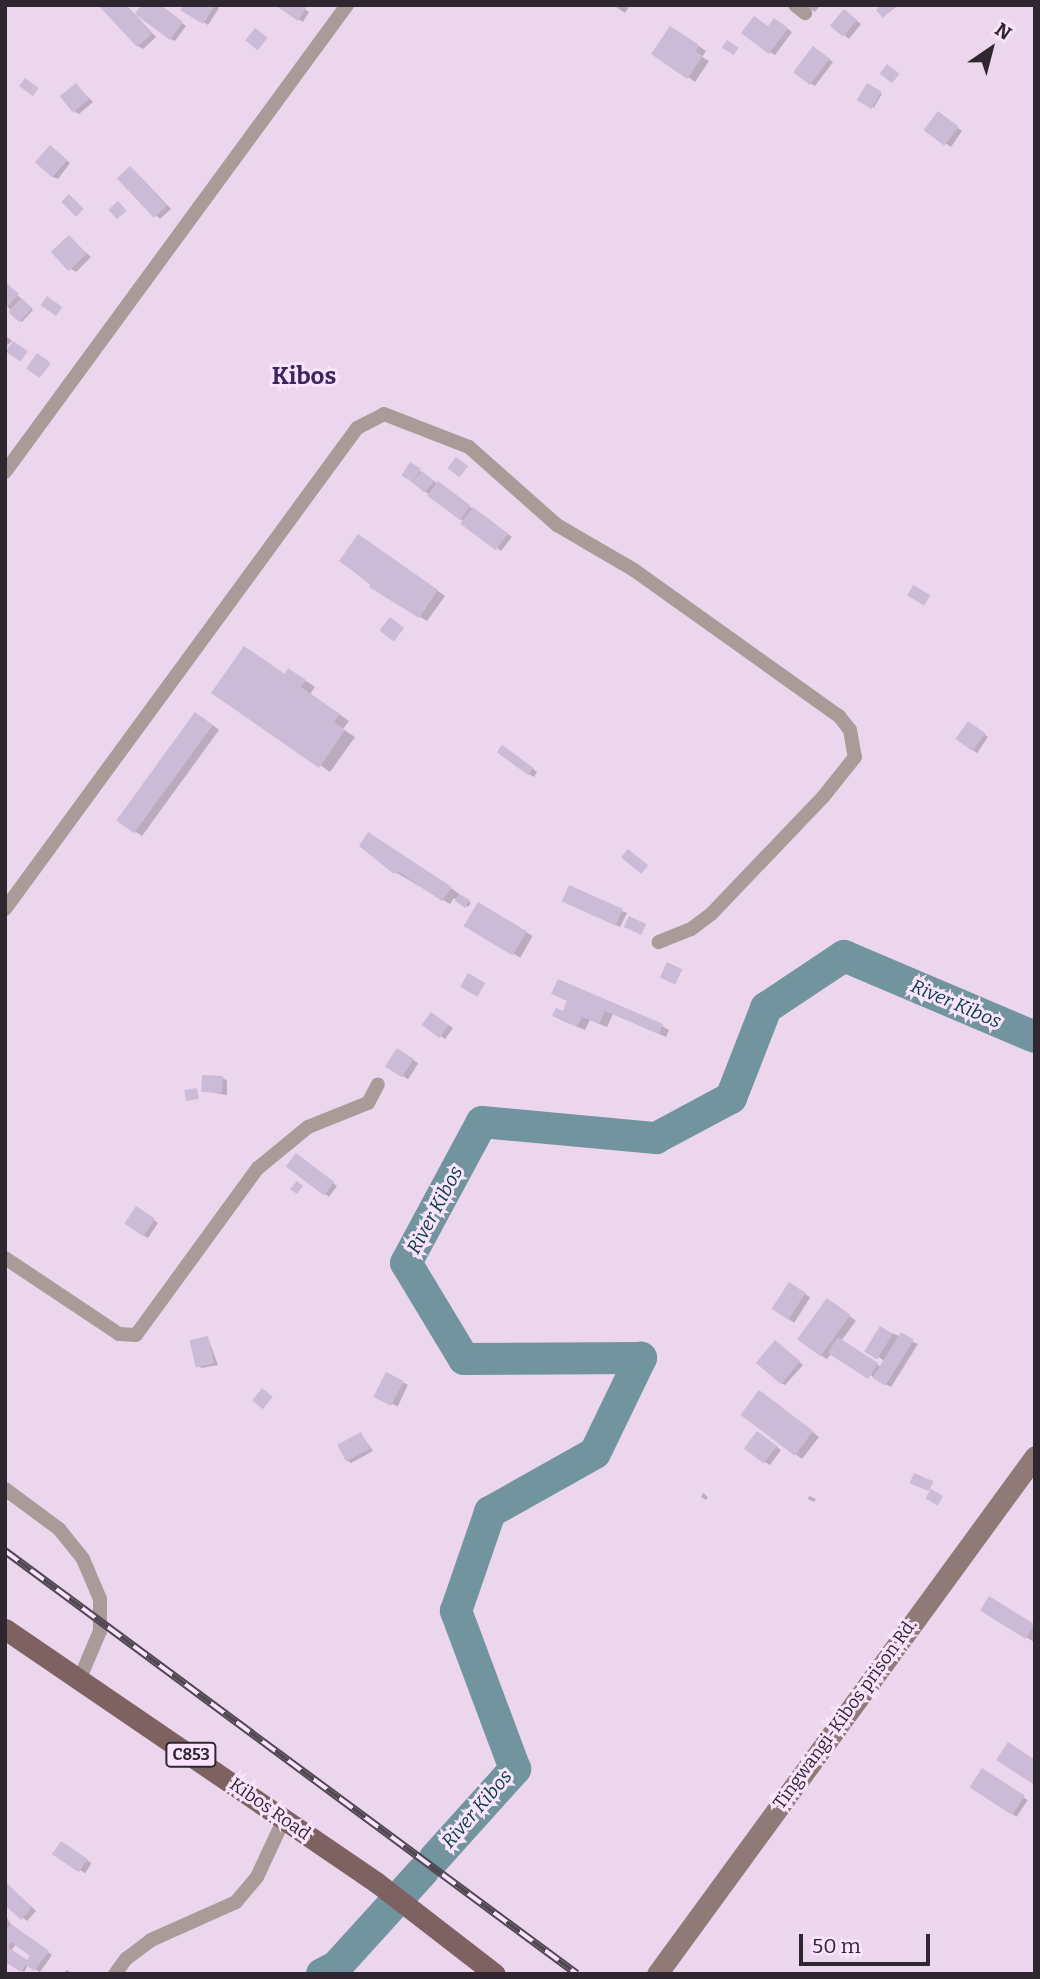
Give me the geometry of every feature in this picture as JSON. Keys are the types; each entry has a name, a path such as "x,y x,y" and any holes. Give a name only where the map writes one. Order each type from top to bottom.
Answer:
{"main road":[{"name":"Kibos Road","path":"5,1629 376,1882 495,1974"}],"street":[{"path":"5,472 347,5"},
{"path":"5,909 357,428 384,414 403,418 432,435 469,447 557,525 634,570 839,716 850,730 855,757 823,797 711,914 691,929 658,942"},
{"path":"5,1258 119,1334 136,1335 258,1168 308,1127 368,1103 378,1084"},
{"name":"Tingwangi-Kibos prison Rd.","path":"657,1974 1035,1456"},
{"path":"5,1489 59,1529 83,1559 100,1599 100,1631 80,1678"},
{"path":"115,1974 131,1954 151,1940 236,1902 257,1877 284,1819"}],"building":[{"path":"98,5 126,5 152,34 137,47"},
{"path":"141,5 161,5 183,22 170,40 135,14"},
{"path":"183,5 215,5 203,24 180,10"},
{"path":"275,5 301,5 306,8 298,21"},
{"path":"881,5 896,5 883,18 876,10"},
{"path":"844,9 857,20 843,37 830,26"},
{"path":"754,16 768,26 774,18 788,28 769,54 741,33"},
{"path":"670,26 699,45 696,51 703,56 687,79 651,54"},
{"path":"255,28 268,38 258,50 245,41"},
{"path":"727,40 739,48 734,55 722,47"},
{"path":"813,46 830,59 810,85 793,72"},
{"path":"887,64 900,74 892,83 880,73"},
{"path":"25,78 39,88 33,96 19,86"},
{"path":"76,83 89,99 73,113 60,96"},
{"path":"867,83 882,92 871,109 857,100"},
{"path":"938,111 959,127 944,146 924,130"},
{"path":"50,145 67,160 52,177 35,162"},
{"path":"130,166 167,205 154,218 117,178"},
{"path":"69,194 84,209 76,217 61,202"},
{"path":"118,201 127,211 117,219 108,210"},
{"path":"69,235 87,254 68,271 51,252"},
{"path":"5,282 19,294 7,307 5,306"},
{"path":"47,296 62,307 56,316 41,305"},
{"path":"21,298 32,308 19,322 8,312"},
{"path":"13,341 28,351 21,362 6,352"},
{"path":"37,353 50,362 39,378 26,369"},
{"path":"456,457 468,466 460,477 448,468"},
{"path":"410,462 421,469 413,482 402,476"},
{"path":"422,471 434,481 425,493 412,482"},
{"path":"438,481 471,506 460,520 427,495"},
{"path":"473,507 508,533 496,550 460,524"},
{"path":"358,534 438,590 419,618 369,587 371,584 339,561"},
{"path":"913,585 930,595 924,605 907,595"},
{"path":"390,617 404,628 394,641 380,630"},
{"path":"244,646 285,674 288,668 306,680 301,687 340,714 334,722 345,730 319,768 211,693"},
{"path":"195,712 213,725 134,833 116,820"},
{"path":"968,721 985,733 973,751 955,739"},
{"path":"502,745 534,768 528,775 497,752"},
{"path":"368,832 452,887 442,901 397,871 394,874 359,846"},
{"path":"628,849 648,865 641,874 621,858"},
{"path":"569,885 623,909 616,925 562,901"},
{"path":"459,894 470,900 465,908 455,901"},
{"path":"478,902 527,931 512,955 464,926"},
{"path":"629,916 646,924 641,935 624,927"},
{"path":"667,962 682,969 675,985 660,977"},
{"path":"468,973 485,983 477,997 460,987"},
{"path":"558,979 663,1024 659,1034 605,1011 599,1024 582,1017 577,1027 552,1016 556,1008 563,1011 567,1001 551,994"},
{"path":"431,1012 449,1025 439,1038 422,1025"},
{"path":"397,1048 414,1059 402,1077 385,1066"},
{"path":"202,1075 223,1076 222,1093 201,1092"},
{"path":"197,1088 199,1099 186,1101 184,1090"},
{"path":"296,1153 334,1182 324,1195 286,1167"},
{"path":"297,1181 303,1186 297,1194 290,1189"},
{"path":"136,1206 155,1219 143,1236 124,1223"},
{"path":"789,1282 806,1293 788,1320 772,1309"},
{"path":"827,1298 850,1315 820,1356 797,1339"},
{"path":"880,1326 893,1334 877,1359 864,1351"},
{"path":"901,1332 914,1340 885,1386 872,1378"},
{"path":"208,1336 214,1363 196,1368 189,1340"},
{"path":"838,1337 878,1363 868,1379 828,1353"},
{"path":"775,1340 800,1361 781,1384 756,1363"},
{"path":"386,1372 404,1381 391,1406 373,1397"},
{"path":"262,1388 273,1397 263,1409 252,1400"},
{"path":"759,1390 813,1431 795,1456 740,1415"},
{"path":"757,1431 777,1446 764,1464 744,1449"},
{"path":"361,1432 370,1449 346,1461 337,1445"},
{"path":"914,1473 933,1481 929,1491 910,1483"},
{"path":"931,1489 943,1496 938,1506 926,1499"},
{"path":"989,1596 1035,1625 1026,1639 980,1610"},
{"path":"1008,1742 1035,1760 1033,1784 996,1760"},
{"path":"982,1768 1025,1796 1012,1815 969,1787"},
{"path":"61,1841 88,1859 79,1872 52,1854"},
{"path":"5,1882 32,1907 21,1920 5,1905"},
{"path":"11,1924 49,1951 34,1971 26,1965 21,1972 5,1962 5,1931","holes":["11,1942 30,1956 27,1960 8,1947"]}],"waterway":[{"name":"River Kibos","path":"435,1858 515,1769 456,1611 490,1512 595,1453 641,1358 464,1359 406,1263 482,1122 656,1138 731,1098 766,1008 844,956 1035,1037"},
{"path":"322,1974 336,1967 423,1871"}],"railway":[{"path":"5,1551 577,1974"}],"district":[{"name":"Kibos","path":"304,377"}]}
